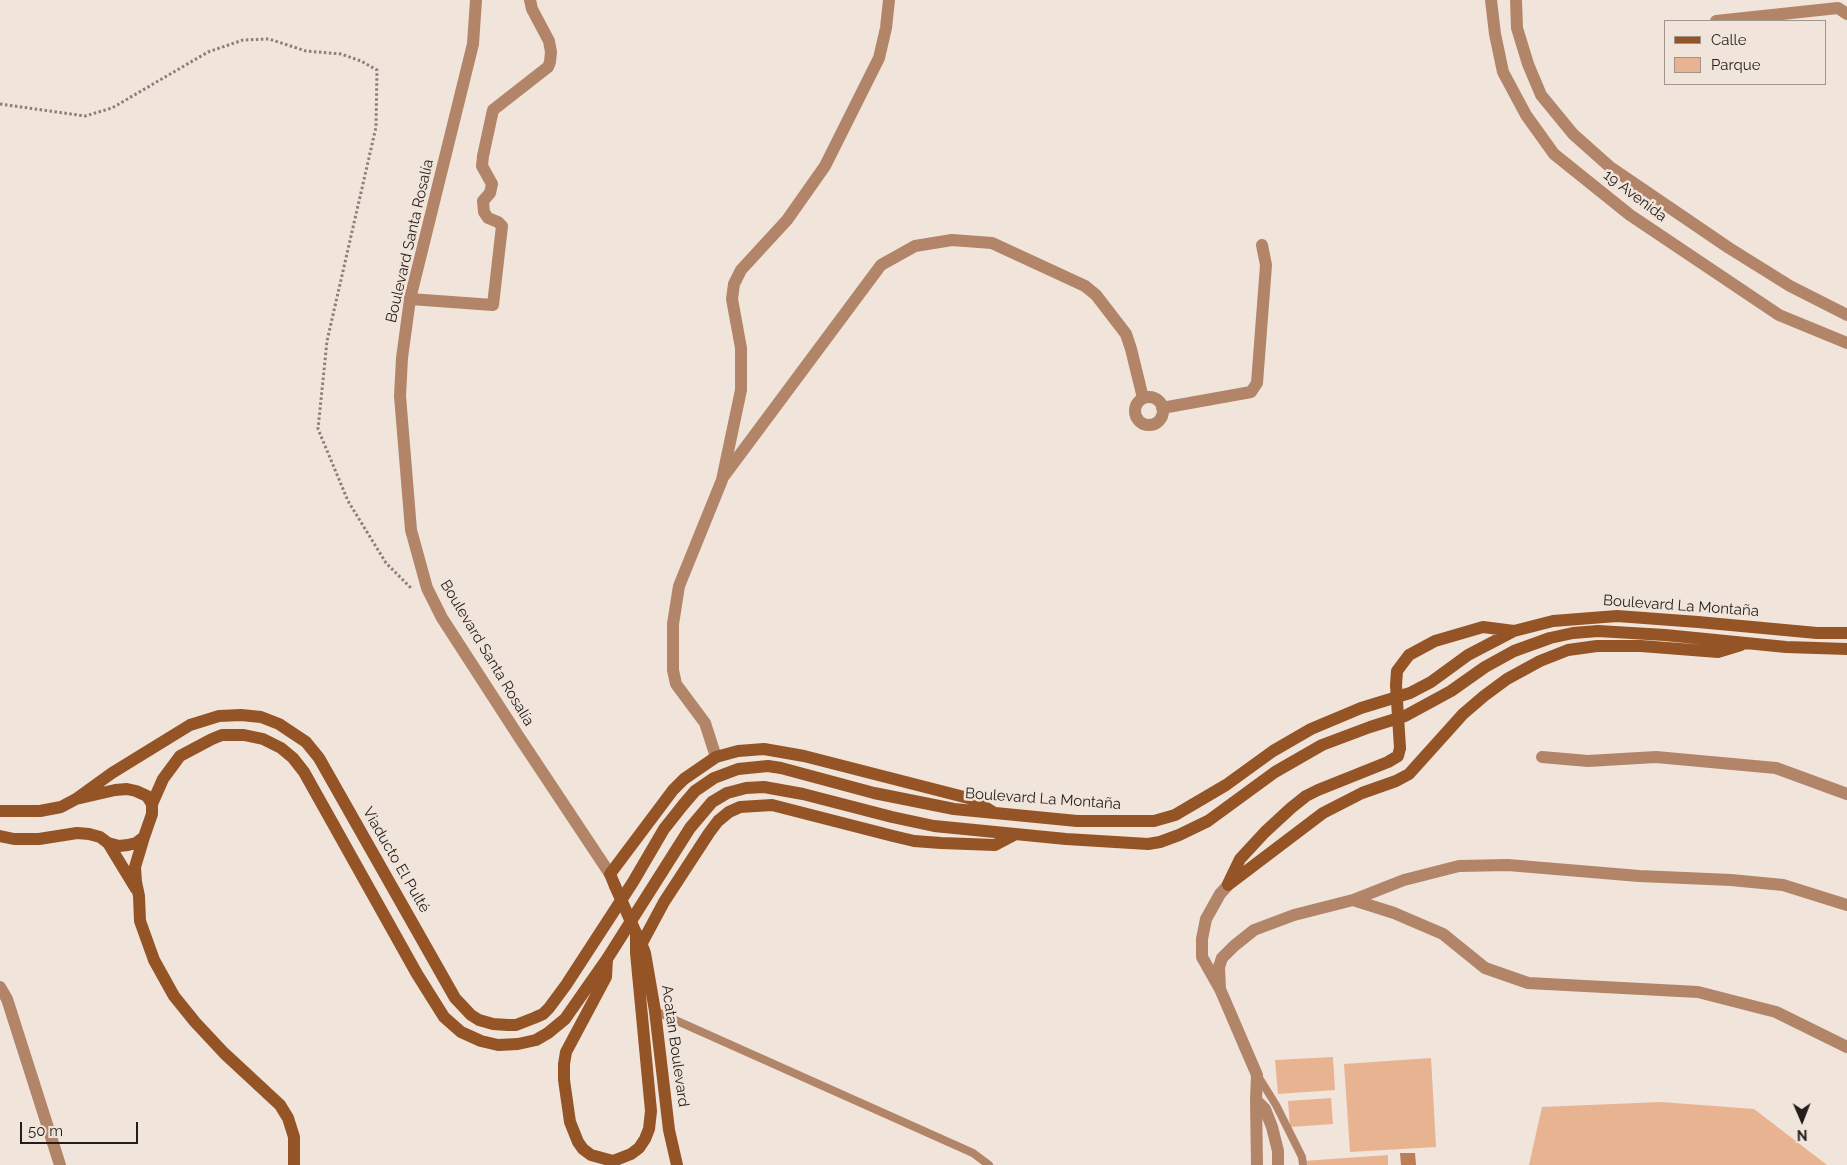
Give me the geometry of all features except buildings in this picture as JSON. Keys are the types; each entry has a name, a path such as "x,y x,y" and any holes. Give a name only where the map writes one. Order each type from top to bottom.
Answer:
{"main road":[{"name":"Boulevard La Montaña","path":"633,882 664,829 695,791 714,778 738,769 768,766 781,768 874,793 954,809 1078,821 1154,821 1175,815 1226,785 1272,751 1311,729 1361,708 1410,693 1431,682 1468,655 1514,631 1553,621 1617,616 1818,633 1847,633"},
{"path":"1228,885 1240,859 1265,832 1306,796 1388,762 1398,756 1400,748 1396,684 1397,671 1402,663 1414,652 1435,641 1484,627 1514,631"},
{"name":"Boulevard La Montaña","path":"606,959 700,814 712,802 727,793 746,788 764,787 780,789 892,818 934,826 1014,835 1139,843 1160,842 1208,821 1275,772 1322,745 1405,716 1451,691 1485,667 1514,651 1550,638 1598,631 1665,635 1786,648 1847,649"},
{"path":"1228,885 1323,812 1408,774 1463,714 1484,696 1508,679 1540,661 1568,650 1597,646 1642,646 1718,652 1748,643"},
{"name":"Viaducto El Pulté","path":"76,799 190,725 219,716 241,715 261,717 279,724 306,742 319,758 455,998 471,1015 479,1020 493,1024 516,1024 543,1014 549,1008 633,882"},
{"path":"294,1165 294,1137 288,1118 280,1105 224,1053 174,996 154,960 140,921 135,867 152,814 152,804 163,779 180,756 206,741 222,735 244,735 263,739 281,748 293,758 304,772 437,1007 454,1027 481,1041 498,1045 518,1044 536,1040 548,1033 565,1019 606,959"},
{"path":"639,938 612,880 673,790 684,779 716,757 738,750 764,748 804,756 972,799 995,814"},
{"path":"0,811 40,811 61,807 76,799 127,789 147,796 152,804"},
{"path":"606,959 606,977 566,1052 564,1080 570,1122 578,1142 591,1156 613,1160 631,1154 639,1148 646,1139 649,1129 651,1111 636,953 639,938 709,833 718,821 729,812 746,806 772,805 923,842 995,845 1014,835"},
{"path":"0,836 14,839 39,839 77,833 89,834 119,846 136,843 144,837"},
{"path":"108,843 139,896"},
{"name":"Acatan Boulevard","path":"639,938 655,1011 669,1130 677,1165"}],"street":[{"name":"Boulevard Santa Rosalía","path":"476,0 474,44 410,299 400,396 409,516 418,559 427,588 442,618 612,880"},
{"path":"410,299 493,305 502,226 488,218 484,212 483,201 490,193 492,184 482,166 483,156 493,110 548,67 550,62 549,41 532,9 530,0"},
{"path":"716,757 705,723 676,684 673,670 673,624 679,586 722,480 741,390 741,348 732,299 734,284 741,270 787,220 825,166 879,58 886,28 889,0"},
{"name":"19 Avenida","path":"1491,0 1495,34 1503,72 1526,114 1554,154 1630,215 1779,315 1847,342"},
{"name":"19 Avenida","path":"1516,0 1517,28 1528,64 1542,95 1573,134 1610,167 1721,242 1790,286 1847,315"},
{"path":"1725,20 1839,8"},
{"path":"722,480 881,264 914,246 952,240 992,243 1085,286 1096,295 1126,334 1132,349 1144,398"},
{"path":"1162,408 1251,392 1257,383 1266,265 1262,245"},
{"path":"1148,397 1157,400 1162,408 1162,417 1159,421 1150,425 1142,424 1135,417 1134,408 1144,398 1148,397"},
{"path":"1542,757 1588,761 1656,757 1776,768 1847,794"},
{"path":"1220,989 1219,967 1222,958 1254,930 1294,915 1353,900 1404,880 1459,866 1508,865 1783,885 1847,904"},
{"path":"1228,885 1220,894 1206,919 1202,939 1202,957 1220,989 1257,1075 1257,1165"},
{"path":"1353,900 1394,913 1443,934 1485,968 1528,983 1698,992 1776,1012 1847,1047"},
{"path":"0,986 7,999 60,1165"},
{"path":"1256,1100 1265,1109 1272,1127 1278,1151 1278,1165"}],"lane":[{"path":"655,1011 973,1153 989,1165"},
{"path":"1257,1075 1281,1113 1302,1157 1303,1165"}],"path":[{"path":"0,104 85,116 112,108 208,52 243,40 269,39 306,51 341,54 361,61 377,70 376,127 326,341 318,429 348,501 386,563 414,590"}],"green space":[{"path":"1333,1057 1335,1090 1278,1094 1275,1060"},
{"path":"1431,1058 1436,1147 1350,1152 1344,1064"},
{"path":"1331,1098 1333,1124 1290,1127 1288,1101"},
{"path":"1661,1102 1754,1109 1827,1165 1529,1165 1542,1107"},
{"path":"1388,1155 1388,1165 1304,1165 1303,1161"}],"shaded area":[{"path":"1400,1153 1415,1153 1416,1165 1401,1165"}]}
